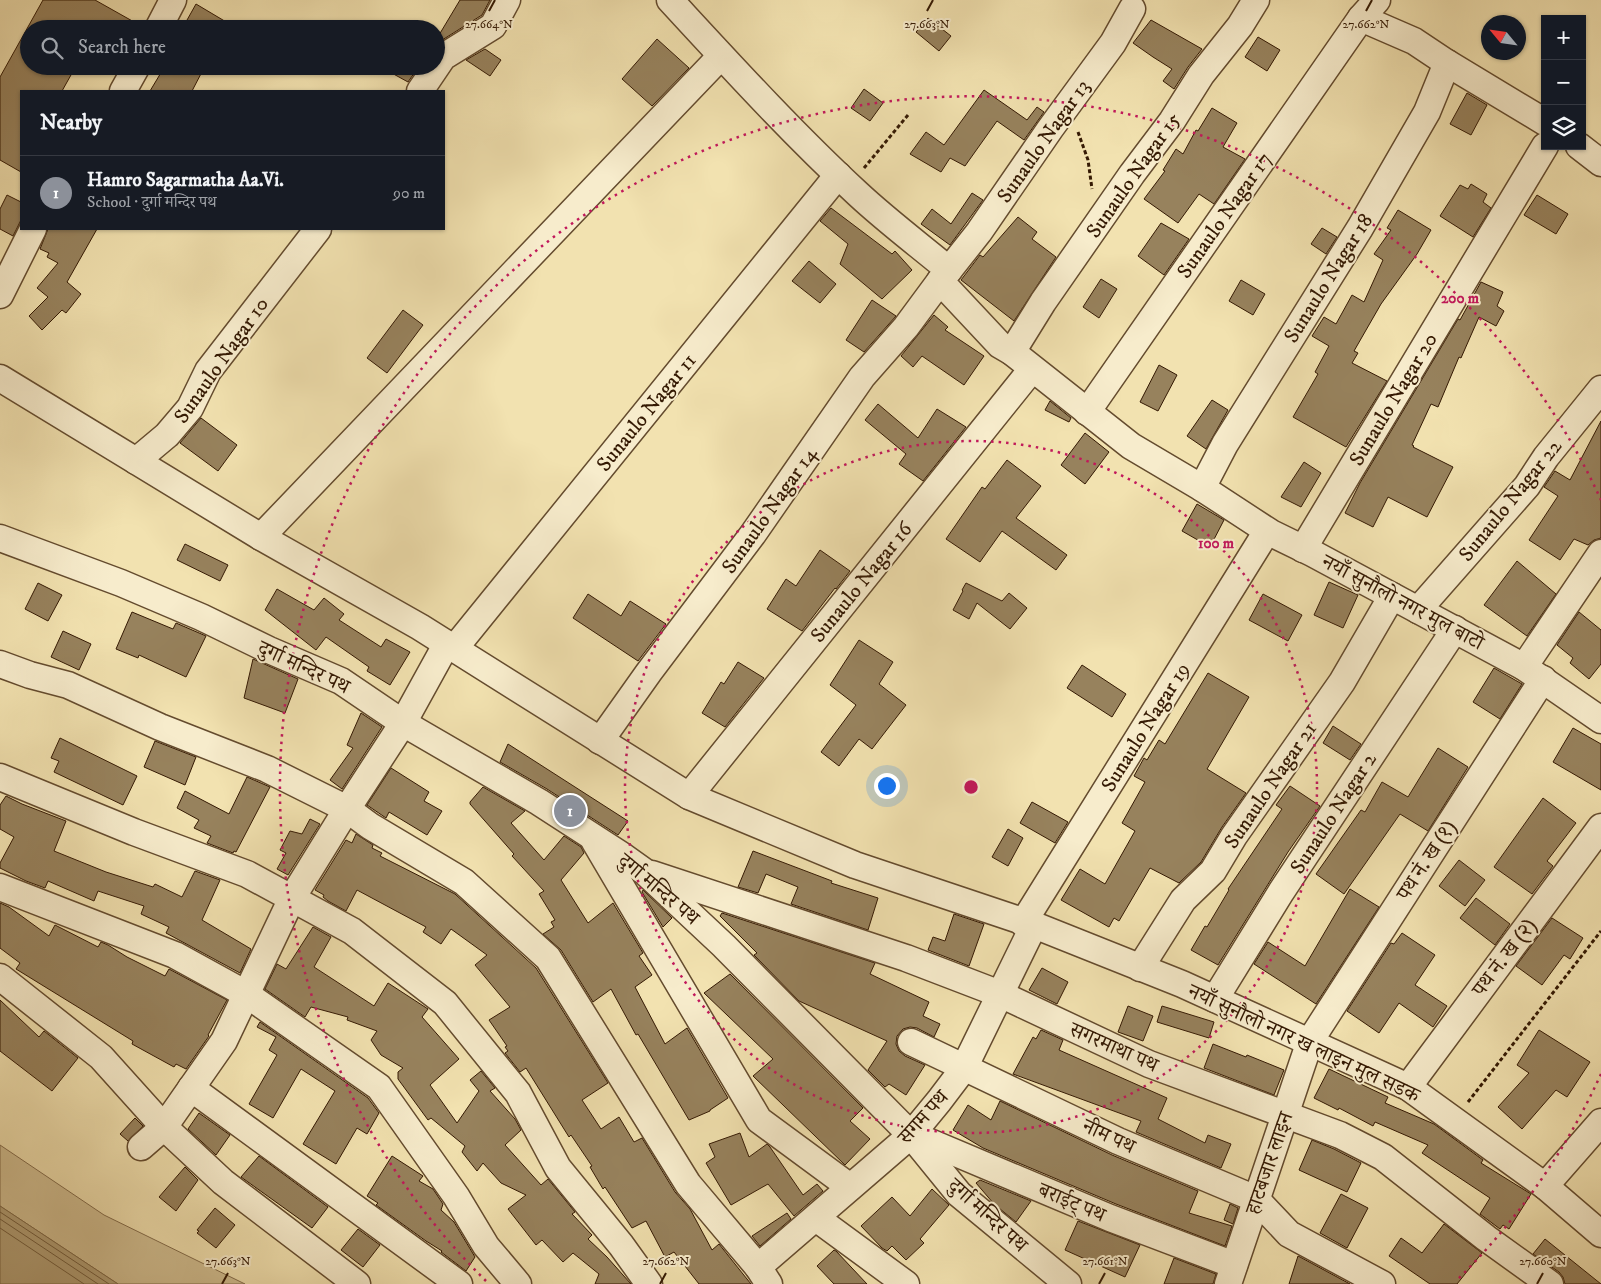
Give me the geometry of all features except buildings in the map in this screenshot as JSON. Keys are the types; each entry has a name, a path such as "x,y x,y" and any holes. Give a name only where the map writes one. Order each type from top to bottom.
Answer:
{"street":[{"path":"163,20 173,0"},
{"path":"445,56 493,26 507,0"},
{"name":"नयाँ सुनौलो नगर मुल बाटो","path":"670,0 722,56 844,180 945,276 1000,345 1012,352 1131,446 1202,488 1267,531 1455,629 1533,673 1601,720"},
{"name":"Sunaulo Nagar 15","path":"1012,352 1043,302 1132,174 1172,121 1201,75 1240,26 1256,0"},
{"path":"1369,9 1447,63 1541,120"},
{"name":"Sunaulo Nagar 17","path":"1087,412 1369,9"},
{"name":"Sunaulo Nagar 13","path":"945,276 979,232 1113,43 1132,10"},
{"path":"261,537 722,56"},
{"name":"Sunaulo Nagar 18","path":"1202,488 1225,444 1360,228 1422,121 1447,63"},
{"path":"124,90 132,75"},
{"path":"421,90 431,75"},
{"name":"Sunaulo Nagar 20","path":"1303,549 1543,150"},
{"path":"1584,150 1601,163"},
{"name":"Sunaulo Nagar 11","path":"141,1147 164,1127 224,1041 292,898 346,809 403,723 450,647 844,180"},
{"path":"0,295 32,230"},
{"name":"Sunaulo Nagar 10","path":"136,461 167,435 190,408 208,372 317,230"},
{"name":"Sunaulo Nagar 14","path":"600,741 649,672 753,534 862,377 906,327 945,276"},
{"name":"Sunaulo Nagar 16","path":"689,796 1032,369"},
{"name":"नयाँ सुनौलो नगर ख लाइन मुल सडक","path":"0,378 261,537 420,627 689,796 855,865 1028,924 1140,968 1216,999 1408,1087 1545,1186 1601,1234"},
{"name":"Sunaulo Nagar 22","path":"1418,610 1527,486 1546,457 1601,389"},
{"name":"Sunaulo Nagar 19","path":"1028,924 1267,531"},
{"name":"दुर्गा मन्दिर पथ","path":"0,538 121,583 342,681 403,723 540,802 645,872 724,946 911,1135 959,1194 1068,1284"},
{"name":"पथ नं. ख (१)","path":"1310,1041 1533,673 1601,553"},
{"name":"Sunaulo Nagar 21","path":"1140,968 1183,900 1213,871 1234,836 1342,682 1392,596"},
{"name":"Sunaulo Nagar 2","path":"1216,999 1281,892 1455,629"},
{"path":"0,664 30,676 68,685 160,727 267,769 346,809 370,826 464,882 548,958 688,1184 763,1276"},
{"path":"0,777 134,832 247,874 352,931 445,1003 518,1093 558,1168 621,1245 649,1284"},
{"name":"पथ नं. ख (२)","path":"1408,1087 1601,828"},
{"path":"591,836 759,1120 850,1188"},
{"name":"सगरमाथा पथ","path":"645,872 906,958 1000,994 1149,1064 1340,1135 1383,1157 1486,1238 1550,1284"},
{"path":"0,887 175,955 246,994 379,1087 456,1196 486,1246 518,1284"},
{"name":"संगम पथ","path":"763,1276 816,1218 911,1135 940,1100 964,1068 1000,994 1028,924"},
{"path":"0,977 101,1057 164,1127 223,1182 357,1284"},
{"name":"हाटबजार लाइन","path":"1231,1274 1310,1041"},
{"name":"नीम पथ","path":"910,1042 1118,1141 1256,1200"},
{"path":"191,1088 459,1284"},
{"path":"1545,1186 1601,1122"},
{"name":"बराईट् पथ","path":"911,1135 1110,1218 1231,1274"},
{"path":"1256,1200 1289,1234 1382,1284"},
{"path":"816,1218 906,1284"}],"path":[{"path":"1077,92 1071,114 1088,160 1092,192 1105,214"},
{"path":"844,180 908,115"},
{"path":"1454,1120 1601,931"}],"shaded area":[{"path":"0,1145 104,1215 245,1284 118,1284 0,1206"}],"water":[{"path":"0,1206 118,1284 0,1284"}],"place":[{"name":"Hamro Sagarmatha Aa.Vi.","path":"570,811"}]}
